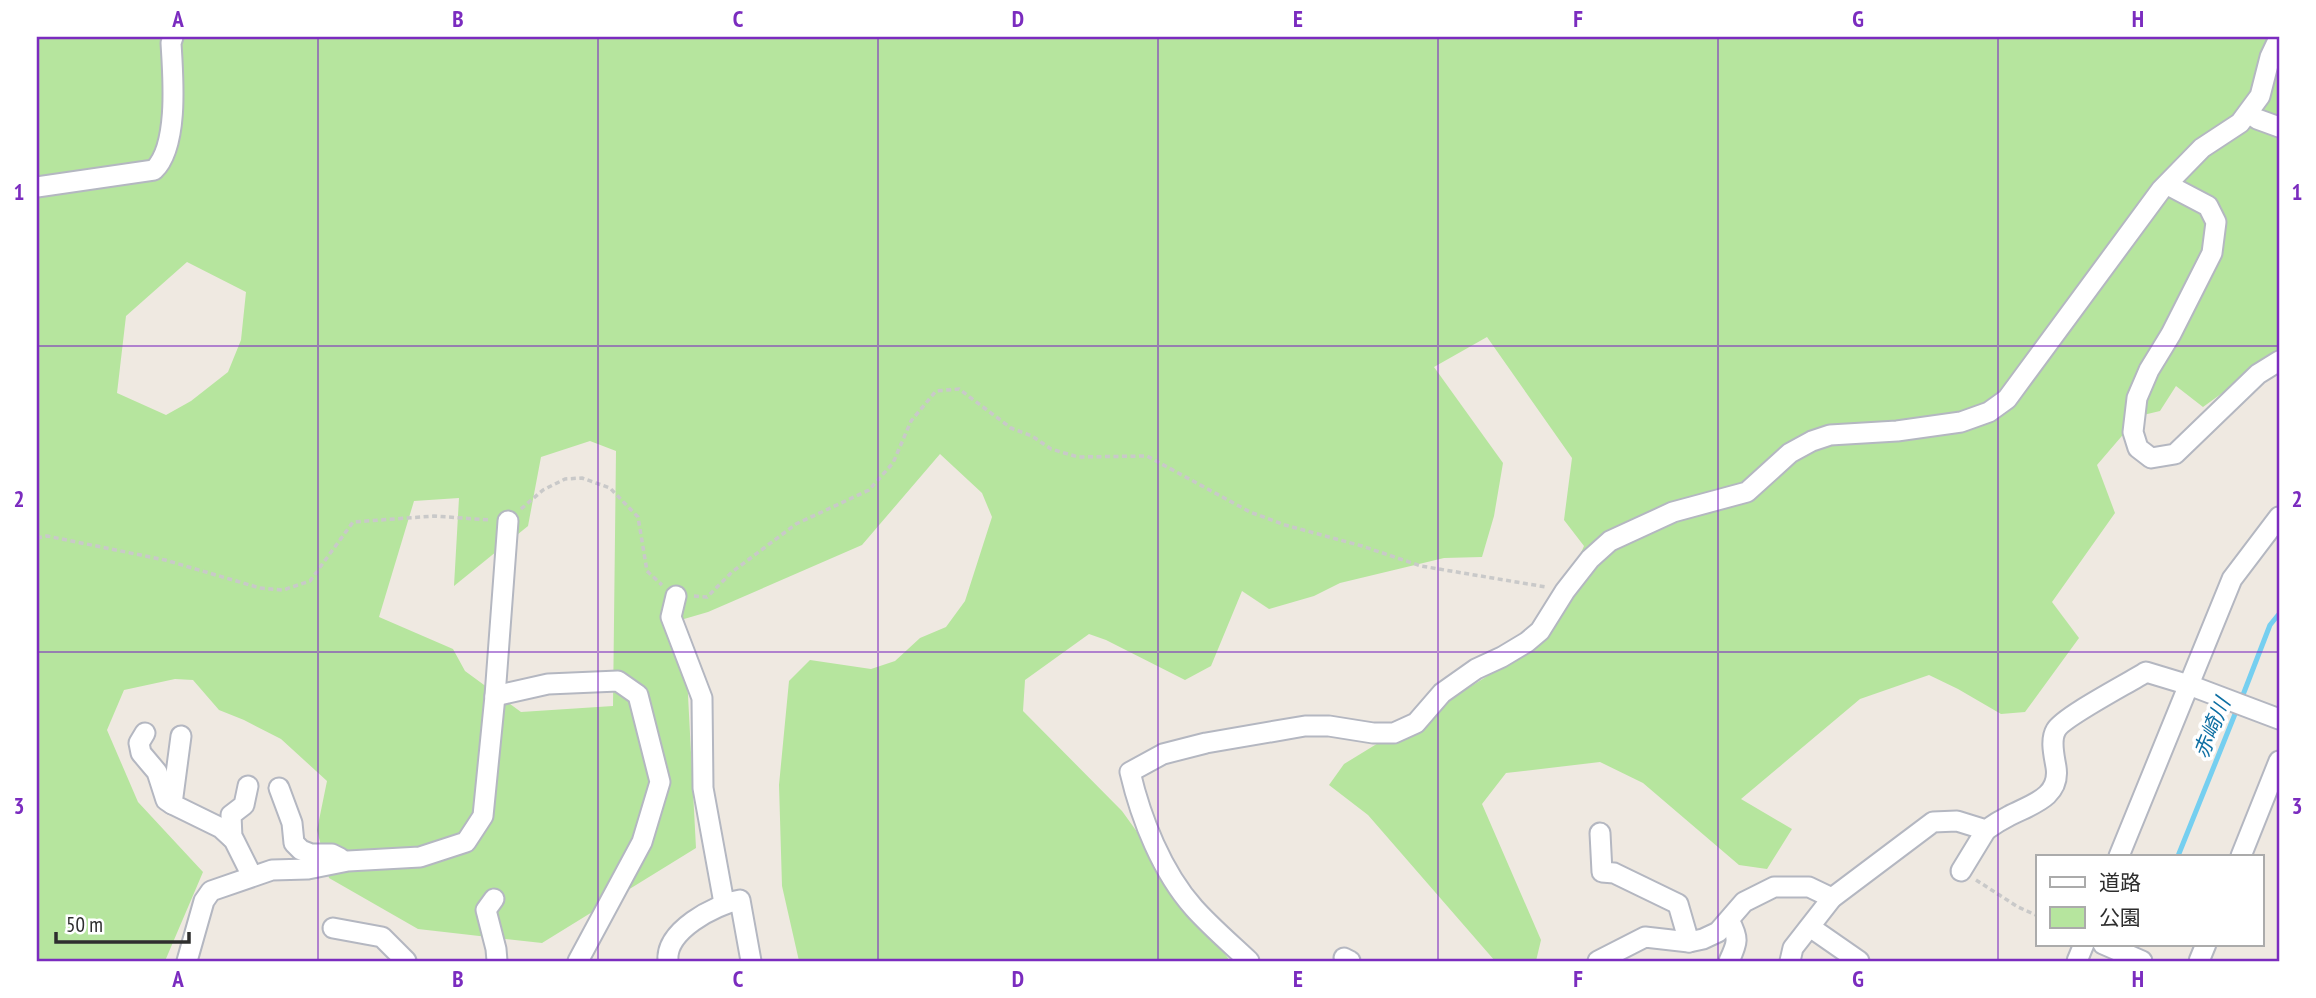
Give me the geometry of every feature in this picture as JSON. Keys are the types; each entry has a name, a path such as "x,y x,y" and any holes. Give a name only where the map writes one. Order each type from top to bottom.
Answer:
{"street":[{"path":"37,187 154,170 163,162 168,144 173,82 173,37"},
{"path":"1249,961 1193,907 1165,866 1136,796 1130,772 1163,754 1206,743 1305,726 1394,733 1416,723 1443,693 1476,669 1502,657 1540,631 1565,591 1590,559 1610,541 1673,512 1747,492 1790,453 1812,441 1830,435 1897,431 1961,422 1989,412 2007,399 2161,190 2202,148 2240,123 2260,96 2270,57 2279,38"},
{"path":"2257,119 2279,127"},
{"path":"2168,185 2208,206 2216,222 2211,253 2137,398 2133,432 2138,448 2151,458 2175,454 2258,374 2279,361"},
{"path":"2119,855 2232,579 2279,517"},
{"path":"187,961 205,901 211,891 272,870 308,869 348,861 420,857 466,842 483,816 508,521"},
{"path":"676,596 671,617 702,698 703,788 724,903"},
{"path":"1961,871 1986,830 2010,815 2035,805 2048,792 2057,776 2053,741 2056,729 2079,711 2146,672 2279,719"},
{"path":"495,696 548,684 618,681 638,695 660,782 642,842 578,961"},
{"path":"145,733 139,743 141,753 157,772 166,800 221,828 232,838 252,876"},
{"path":"172,804 181,736"},
{"path":"2241,855 2279,761"},
{"path":"232,838 231,815 244,805 248,786"},
{"path":"279,788 292,823 294,843 311,854 332,854 348,861"},
{"path":"1790,961 1793,948 1832,898 1933,822 1957,821 1986,830"},
{"path":"1600,833 1602,872 1614,873 1678,904 1689,942"},
{"path":"1598,961 1645,937 1689,942 1718,932 1744,902 1774,887 1809,887 1832,898"},
{"path":"494,899 486,910 497,961"},
{"path":"668,961 667,953 678,932 724,903 740,900 751,961"},
{"path":"1729,920 1737,934 1736,947 1729,961"},
{"path":"1810,927 1859,961"},
{"path":"332,928 382,937 405,961"},
{"path":"2108,946 2142,961"}],"path":[{"path":"37,538 47,536 165,560 260,588 282,590 310,581 353,522 434,516 508,521 543,490 565,479 582,478 610,488 638,517 646,571 676,596 707,597 732,572 796,524 869,490 893,463 911,421 936,391 958,389 1011,428 1032,436 1051,449 1078,457 1147,456 1250,512 1284,525 1362,546 1421,566 1565,591"},
{"path":"1961,871 2018,907 2036,915"}],"green space":[{"path":"37,37 2279,37 2279,352 2203,407 2176,386 2160,411 2139,416 2097,465 2115,513 2052,602 2079,638 2025,712 2001,714 1929,675 1860,699 1741,799 1792,829 1767,869 1739,865 1643,783 1600,762 1506,773 1482,804 1541,940 1536,961 1495,961 1368,815 1329,785 1344,764 1540,644 1584,546 1564,520 1572,458 1487,337 1434,367 1503,463 1494,516 1482,557 1444,558 1340,583 1314,596 1269,609 1242,591 1211,666 1185,680 1089,634 1025,680 1023,711 1122,811 1230,961 799,961 782,886 779,785 789,681 810,660 871,669 895,661 920,638 946,627 965,601 992,517 982,493 940,454 862,545 708,612 684,619 696,848 542,943 418,929 329,878 317,830 327,781 281,739 219,710 193,680 175,679 124,690 107,730 138,802 203,872 165,961 37,961","holes":["187,262 246,292 241,340 228,372 191,401 166,415 117,393 126,316","590,441 616,451 613,706 521,712 465,671 453,649 379,617 414,501 459,498 454,586 528,526 541,457"]}],"waterway":[{"name":"赤崎川","path":"2241,700 2270,625 2279,614"},
{"name":"赤崎川","path":"2178,855 2237,709"}]}
